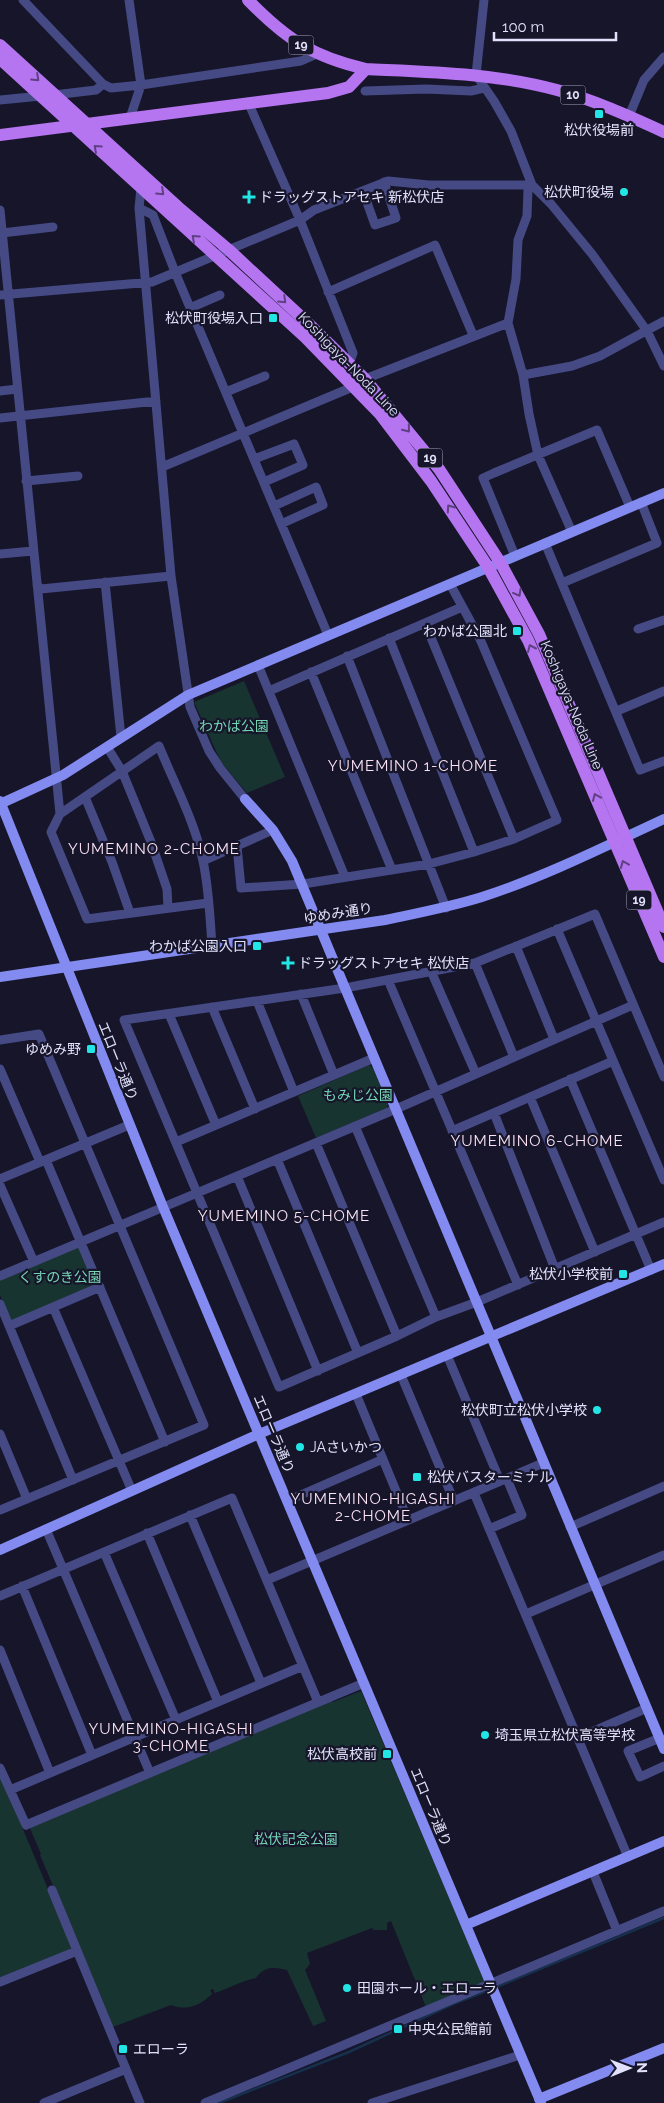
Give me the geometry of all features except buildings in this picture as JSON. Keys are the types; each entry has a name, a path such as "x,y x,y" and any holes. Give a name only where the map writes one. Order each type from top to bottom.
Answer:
{"main road":[{"name":"19","path":"248,0 293,40 317,54 366,69"},
{"name":"Koshigaya-Noda Line","path":"0,45 178,207 229,250 349,364 360,383"},
{"name":"Koshigaya-Noda Line","path":"0,59 305,337 360,383 439,469 494,564 539,634 664,927"},
{"name":"10","path":"366,69 476,75 557,90 629,116 664,132"},
{"path":"0,135 338,91 353,84 366,69"},
{"name":"Koshigaya-Noda Line","path":"494,564 664,957"}],"street":[{"path":"23,0 103,84 111,88 301,60 317,54"},
{"path":"129,0 141,85 130,118"},
{"path":"483,0 476,75 511,131 532,185 570,226 647,331 664,366"},
{"path":"629,116 644,80 663,61"},
{"path":"54,95 96,90 103,84"},
{"path":"365,90 426,89 471,91 484,88"},
{"path":"0,100 41,96"},
{"path":"248,102 300,220 353,353 349,364"},
{"path":"4,295 152,282 300,220 314,210 384,182 486,186 532,185"},
{"path":"363,191 375,225 396,218 384,182"},
{"path":"532,185 528,189 527,216 518,240 516,279 508,323 523,375 538,455 572,532"},
{"path":"141,188 139,208 171,576 190,708 209,751 245,799 273,830 292,861 303,884 344,988 664,1748"},
{"path":"139,208 153,215 175,272 328,635"},
{"path":"0,210 4,295 20,416 60,814"},
{"path":"2,232 53,227"},
{"path":"328,292 435,245 473,335"},
{"path":"190,308 220,295"},
{"path":"523,375 572,366 600,356 664,321"},
{"path":"162,468 473,335 508,323"},
{"path":"226,392 265,376"},
{"path":"0,391 17,389"},
{"path":"0,418 156,401"},
{"path":"515,556 483,478 597,430 630,507"},
{"path":"254,459 294,444 303,465 264,482"},
{"path":"26,481 78,476"},
{"path":"274,506 316,487 323,505 282,524"},
{"path":"0,803 56,779 188,695 664,493"},
{"path":"562,583 657,544 641,502"},
{"path":"545,543 617,711 640,770 664,761"},
{"path":"0,554 33,551"},
{"path":"37,585 41,589 171,576"},
{"path":"105,582 122,737"},
{"path":"237,846 241,888 303,884 429,864 514,839 557,820 480,639 450,584"},
{"path":"269,691 462,607"},
{"path":"638,629 664,620"},
{"path":"425,623 514,839"},
{"path":"389,638 474,852"},
{"path":"348,656 446,908"},
{"path":"258,665 345,877"},
{"path":"311,672 392,870"},
{"path":"617,711 664,691"},
{"path":"208,903 87,919 51,832 60,814 159,746 191,824 203,861 208,903 212,946"},
{"path":"107,747 122,771 151,842 167,889 168,908"},
{"path":"85,797 112,862 130,913"},
{"name":"エローラ通り","path":"0,803 163,1207 540,2101"},
{"name":"ゆめみ通り","path":"0,977 321,930 446,908 506,889 664,819"},
{"path":"203,861 273,830"},
{"path":"664,1077 595,914 475,963 344,988 124,1020 279,1387 436,1317 518,1285 664,1222"},
{"path":"557,929 664,1180"},
{"path":"516,946 554,1039"},
{"path":"475,963 514,1057"},
{"path":"431,971 476,1074"},
{"path":"388,980 518,1285"},
{"path":"301,994 334,1076"},
{"path":"257,1001 294,1092"},
{"path":"0,1276 436,1092 633,1004"},
{"path":"212,1007 255,1109"},
{"path":"168,1014 216,1125"},
{"path":"0,1040 40,1034 204,1426 0,1510"},
{"path":"176,1142 374,1058"},
{"path":"452,1131 613,1060"},
{"path":"0,1068 81,1242 165,1442"},
{"path":"570,1079 651,1270"},
{"path":"530,1097 595,1252"},
{"path":"494,1113 555,1269"},
{"path":"0,1179 129,1125"},
{"path":"355,1126 436,1317"},
{"path":"316,1143 397,1336"},
{"path":"277,1159 358,1353"},
{"path":"236,1176 318,1371"},
{"path":"0,1185 34,1262"},
{"path":"0,1550 259,1434 664,1264"},
{"path":"9,1326 100,1287"},
{"path":"0,1304 72,1480"},
{"path":"53,1307 132,1491"},
{"path":"447,1355 503,1480 522,1515 490,1529"},
{"path":"401,1375 454,1501"},
{"path":"356,1394 408,1520"},
{"path":"0,1434 27,1499"},
{"path":"287,1501 383,1459"},
{"path":"267,1580 543,1463"},
{"path":"570,1527 664,1486"},
{"path":"474,1493 628,1857"},
{"path":"0,1596 232,1498 318,1702"},
{"path":"190,1515 261,1683"},
{"path":"46,1529 150,1773"},
{"path":"147,1533 218,1702"},
{"path":"104,1552 176,1720"},
{"path":"526,1614 664,1555"},
{"path":"22,1586 92,1755"},
{"path":"0,1650 50,1773"},
{"path":"10,1790 303,1666"},
{"path":"0,1768 26,1826 364,1683"},
{"path":"578,1738 647,1708"},
{"path":"660,1738 628,1751 640,1777 664,1766"},
{"path":"466,1925 664,1841"},
{"path":"593,1872 617,1931"},
{"path":"52,1890 140,2103"},
{"path":"205,2103 215,2101 664,1911"},
{"path":"0,1982 77,1951"},
{"path":"540,2101 664,2048"},
{"path":"372,2103 520,2054"},
{"path":"44,2103 126,2069"}],"green space":[{"name":"わかば公園","path":"244,681 285,777 247,793 221,762 194,702"},
{"name":"もみじ公園","path":"369,1065 373,1068 388,1104 387,1108 316,1138 298,1096"},
{"name":"くすのき公園","path":"79,1246 95,1285 11,1321 0,1295 0,1280"},
{"name":"松伏記念公園","path":"361,1691 485,1982 426,2007 391,1921 387,1923 387,1930 374,1930 372,1928 307,1953 310,1964 305,1970 326,2021 313,2026 287,1970 274,1968 266,1969 256,1978 215,1993 213,1989 210,1990 212,1994 193,2006 183,2008 171,2005 113,2027 30,1828 331,1700 333,1702"},
{"path":"0,1774 73,1949 0,1979"}],"waterway":[{"path":"494,1988 664,1918"},
{"path":"219,2103 349,2052 453,2004 489,1990"}],"place":[{"name":"松伏役場前","path":"599,114"},
{"name":"松伏町役場","path":"624,192"},
{"name":"ドラッグストアセキ 新松伏店","path":"249,197"},
{"name":"松伏町役場入口","path":"273,318"},
{"name":"わかば公園北","path":"517,631"},
{"name":"わかば公園入口","path":"257,946"},
{"name":"ドラッグストアセキ 松伏店","path":"288,963"},
{"name":"ゆめみ野","path":"91,1049"},
{"name":"松伏小学校前","path":"623,1274"},
{"name":"松伏町立松伏小学校","path":"597,1410"},
{"name":"JAさいかつ","path":"300,1447"},
{"name":"松伏バスターミナル","path":"417,1477"},
{"name":"埼玉県立松伏高等学校","path":"485,1735"},
{"name":"松伏高校前","path":"387,1754"},
{"name":"田園ホール・エローラ","path":"347,1988"},
{"name":"中央公民館前","path":"398,2029"},
{"name":"エローラ","path":"123,2049"}],"district":[{"name":"YUMEMINO 1-CHOME","path":"413,766"},
{"name":"YUMEMINO 2-CHOME","path":"154,849"},
{"name":"YUMEMINO 6-CHOME","path":"537,1141"},
{"name":"YUMEMINO 5-CHOME","path":"284,1216"},
{"name":"YUMEMINO-HIGASHI 2-CHOME","path":"373,1508"},
{"name":"YUMEMINO-HIGASHI 3-CHOME","path":"171,1738"}]}
